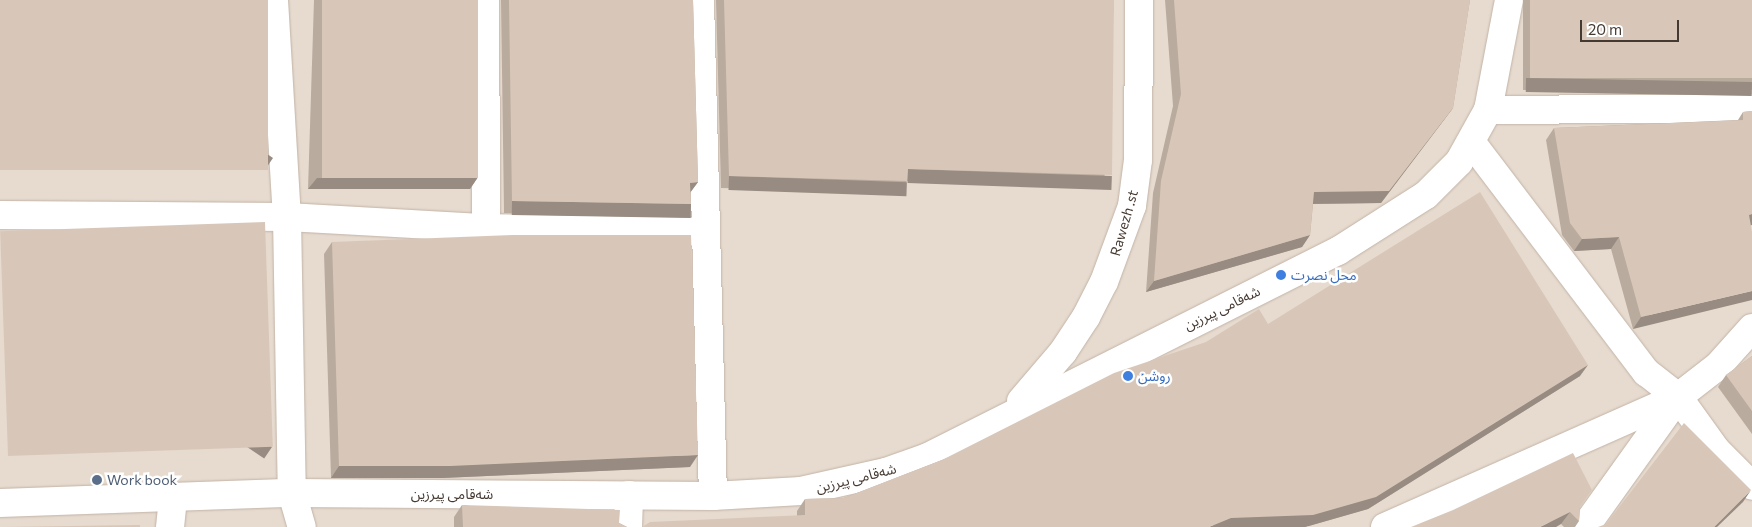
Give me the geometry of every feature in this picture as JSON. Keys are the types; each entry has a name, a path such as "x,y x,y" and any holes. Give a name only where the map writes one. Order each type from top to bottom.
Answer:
{"street":[{"path":"274,0 287,217 292,493 302,527"},
{"path":"486,0 486,228"},
{"path":"700,0 704,232 713,496"},
{"name":"Rawezh .st","path":"1010,412 1068,345 1104,282 1120,244 1138,160 1139,0"},
{"name":"شەقامی پیرزین","path":"0,503 292,493 713,496 801,492 878,475 928,457 1010,412 1338,251 1426,195 1472,143 1488,110 1509,0"},
{"path":"1488,110 1752,108"},
{"path":"1472,143 1646,372 1678,397 1717,451 1752,486"},
{"path":"0,215 287,217 486,228 704,232"},
{"path":"1385,527 1678,397 1718,366 1752,328"},
{"path":"1585,527 1678,397"},
{"path":"628,527 629,495"},
{"path":"170,527 173,497"}],"shaded area":[{"path":"0,0 1752,0 1752,527 0,527"}],"building":[{"path":"0,0 268,0 268,170 0,170"},
{"path":"322,0 478,0 478,178 322,178"},
{"path":"509,0 693,0 698,182 690,183 691,204 512,201"},
{"path":"724,0 1114,0 1112,175 908,169 907,181 729,176"},
{"path":"1174,0 1470,0 1453,108 1389,191 1314,192 1310,235 1154,281 1161,181 1181,94"},
{"path":"1530,0 1752,0 1752,78 1530,78"},
{"path":"1752,111 1752,214 1749,215 1752,232 1752,291 1641,317 1619,237 1582,239 1570,223 1554,128 1743,120 1743,112"},
{"path":"1480,192 1588,365 1376,497 1313,515 1231,518 1209,527 642,527 650,522 805,515 805,499 844,498 942,460 1114,373 1206,342 1259,309 1268,324"},
{"path":"265,222 273,447 8,456 0,231"},
{"path":"512,235 691,235 698,455 450,466 339,466 332,242"},
{"path":"1752,356 1752,411 1726,375"},
{"path":"1684,423 1751,490 1714,527 1598,527 1606,524"},
{"path":"1573,453 1592,490 1580,507 1579,521 1570,512 1540,527 1411,527 1453,510"},
{"path":"462,505 620,510 619,523 627,527 463,527"},
{"path":"140,525 140,527 0,527"}],"place":[{"name":"محل نصرت","path":"1281,275"},
{"name":"روشن","path":"1128,376"},
{"name":"Work book","path":"97,480"}]}
